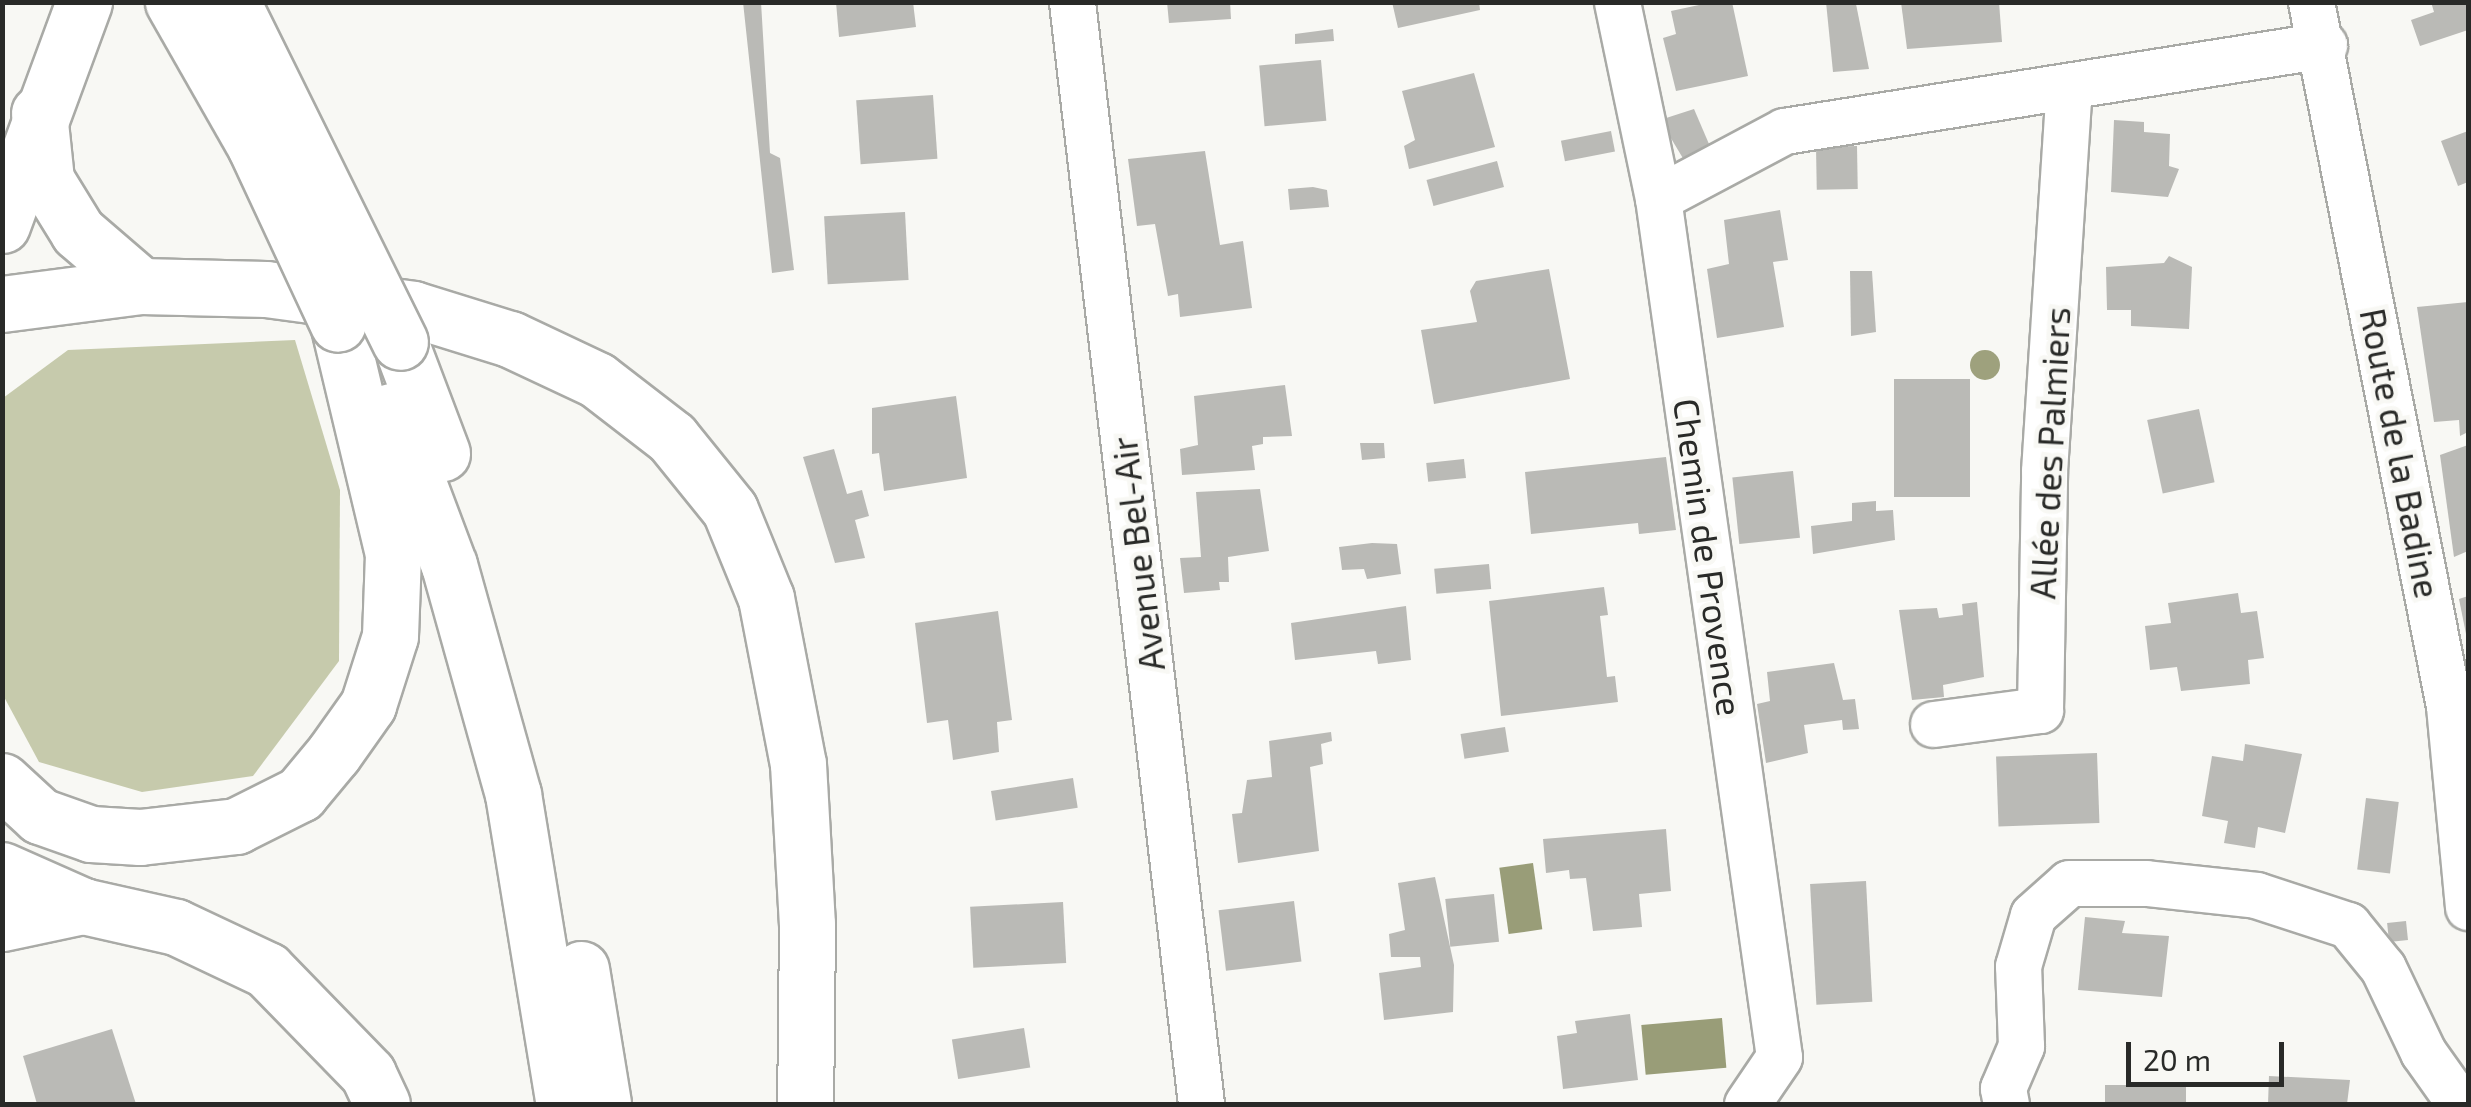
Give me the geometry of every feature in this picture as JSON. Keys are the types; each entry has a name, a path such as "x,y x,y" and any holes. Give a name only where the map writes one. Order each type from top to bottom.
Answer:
{"main road":[{"path":"2,225 39,113 84,2"},
{"path":"2,781 40,816 91,834 140,837 236,826 300,794 334,753 368,705 390,636 393,554 338,324 255,146 173,2"},
{"path":"232,2 400,342 477,546 543,780 604,1104"},
{"path":"39,113 46,180 78,232 141,286"},
{"path":"2,304 141,286 266,290 413,310 510,339 596,380 672,438 730,510 766,598 798,764 807,924 805,1104"},
{"path":"338,324 374,368 460,603 513,794 564,1104"},
{"path":"2,870 82,906 176,928 268,970 368,1074 382,1104"},
{"path":"2,922 82,906"}],"street":[{"name":"Avenue Bel-Air","path":"1072,2 1202,1104"},
{"name":"Chemin de Provence","path":"1617,2 1658,198 1780,1058 1746,1104"},
{"path":"1658,198 1784,130 2070,87 2318,24"},
{"name":"Route de la Badine","path":"2318,24 2449,706 2468,908"},
{"name":"Allée des Palmiers","path":"1932,724 2040,710 2044,472 2070,87"},
{"path":"2006,1104 2002,1088 2021,1046 2018,966 2034,915 2069,884 2146,883 2256,896 2348,924 2383,968 2423,1052 2460,1104"}],"shaded area":[{"path":"295,340 340,490 339,661 253,776 142,792 39,762 3,695 3,398 68,350"},
{"path":"1533,863 1542,929 1509,934 1499,868"},
{"path":"1722,1018 1726,1068 1646,1075 1641,1025"}],"building":[{"path":"743,2 761,2 770,153 780,158 794,270 772,273"},
{"path":"836,2 913,2 916,27 839,37"},
{"path":"1167,2 1230,2 1231,19 1169,23"},
{"path":"1392,2 1479,2 1480,10 1398,28"},
{"path":"1732,2 1748,76 1676,91 1663,38 1676,34 1671,11"},
{"path":"1826,2 1856,4 1869,69 1833,72"},
{"path":"1901,2 1999,2 2002,42 1907,49"},
{"path":"2431,2 2468,2 2468,30 2420,46 2411,20 2434,12"},
{"path":"1333,29 1334,41 1295,44 1295,34"},
{"path":"1321,60 1326,121 1265,126 1259,65"},
{"path":"1474,73 1495,147 1409,169 1404,146 1415,140 1402,91"},
{"path":"933,95 937,159 861,164 856,100"},
{"path":"1694,109 1712,151 1684,160 1660,120"},
{"path":"2114,120 2144,122 2144,132 2170,134 2169,166 2179,169 2168,197 2111,192"},
{"path":"1611,131 1615,152 1565,161 1561,141"},
{"path":"2468,131 2468,182 2458,186 2441,141"},
{"path":"1857,146 1858,189 1817,190 1816,147"},
{"path":"1205,151 1220,245 1243,241 1252,308 1180,317 1178,294 1168,296 1155,224 1137,226 1128,159"},
{"path":"1497,161 1504,187 1433,206 1426,180"},
{"path":"1288,189 1327,190 1329,207 1290,210"},
{"path":"1780,210 1788,260 1773,262 1784,327 1717,338 1707,269 1729,264 1724,220"},
{"path":"905,212 909,280 828,284 824,216"},
{"path":"2169,256 2192,267 2189,329 2131,326 2131,310 2107,310 2106,267 2164,263"},
{"path":"1549,269 1570,379 1434,404 1421,330 1477,322 1470,291 1476,281"},
{"path":"1850,271 1872,271 1876,332 1851,336"},
{"path":"2468,302 2468,432 2460,436 2459,420 2434,422 2417,307"},
{"path":"1894,379 1970,379 1970,497 1894,497"},
{"path":"1285,385 1292,436 1263,437 1263,444 1252,446 1255,470 1182,475 1180,449 1198,445 1194,396"},
{"path":"956,396 967,478 884,491 879,453 872,454 872,408"},
{"path":"2199,409 2215,482 2163,493 2147,420"},
{"path":"1360,443 1384,443 1385,458 1362,460"},
{"path":"2468,445 2468,551 2454,557 2440,455"},
{"path":"834,449 847,494 862,490 869,516 855,520 865,558 835,563 803,457"},
{"path":"1666,457 1676,530 1639,534 1638,523 1531,534 1525,472"},
{"path":"1464,459 1466,478 1428,482 1426,463"},
{"path":"1793,471 1800,538 1739,544 1732,477"},
{"path":"1260,489 1269,551 1228,557 1229,582 1219,582 1220,590 1184,593 1180,558 1201,557 1196,492"},
{"path":"1876,501 1876,511 1893,510 1895,540 1813,554 1811,526 1852,521 1852,503"},
{"path":"1397,544 1401,574 1367,579 1364,569 1342,570 1339,547"},
{"path":"1489,564 1491,589 1436,594 1434,569"},
{"path":"1604,587 1608,615 1600,616 1607,677 1615,676 1618,702 1501,716 1489,601"},
{"path":"2238,593 2241,613 2257,611 2264,658 2248,660 2250,684 2181,691 2177,667 2150,670 2145,626 2171,623 2168,603"},
{"path":"2468,596 2468,639 2467,639 2459,599"},
{"path":"1977,602 1984,677 1943,685 1944,697 1912,700 1899,610 1937,608 1939,618 1963,615 1962,604"},
{"path":"1406,606 1411,660 1378,664 1376,651 1295,660 1291,623"},
{"path":"998,611 1012,720 997,722 999,752 953,760 948,720 927,723 915,623"},
{"path":"1834,663 1843,700 1855,699 1859,729 1843,730 1842,720 1804,725 1808,753 1766,763 1757,704 1770,701 1767,672"},
{"path":"1505,727 1509,752 1464,759 1461,734"},
{"path":"1331,732 1332,741 1321,744 1323,764 1310,767 1319,851 1238,863 1232,814 1242,813 1247,780 1272,777 1269,741"},
{"path":"2245,744 2302,754 2285,833 2258,827 2255,848 2224,843 2228,821 2202,816 2212,756 2243,761"},
{"path":"2097,753 2099,823 1999,826 1996,757"},
{"path":"1073,778 1078,808 996,821 991,791"},
{"path":"2366,798 2399,802 2390,873 2357,869"},
{"path":"1666,829 1671,891 1639,894 1642,927 1593,931 1586,878 1570,879 1569,870 1546,873 1543,839"},
{"path":"1435,877 1454,965 1453,1012 1384,1020 1379,973 1421,967 1420,957 1391,957 1389,934 1405,930 1398,883"},
{"path":"1866,881 1872,1002 1816,1005 1810,884"},
{"path":"1494,894 1499,942 1450,947 1445,899"},
{"path":"1294,901 1301,962 1226,971 1219,910"},
{"path":"1063,902 1066,963 973,968 970,907"},
{"path":"2085,917 2125,921 2122,933 2169,936 2162,997 2078,990"},
{"path":"2406,921 2408,940 2389,942 2387,923"},
{"path":"1630,1014 1638,1080 1563,1089 1557,1036 1577,1033 1575,1021"},
{"path":"1024,1028 1030,1068 958,1079 952,1039"},
{"path":"112,1029 136,1104 37,1104 23,1056"},
{"path":"2269,1076 2350,1080 2347,1104 2268,1104"},
{"path":"2105,1085 2186,1085 2186,1104 2105,1104"}]}
